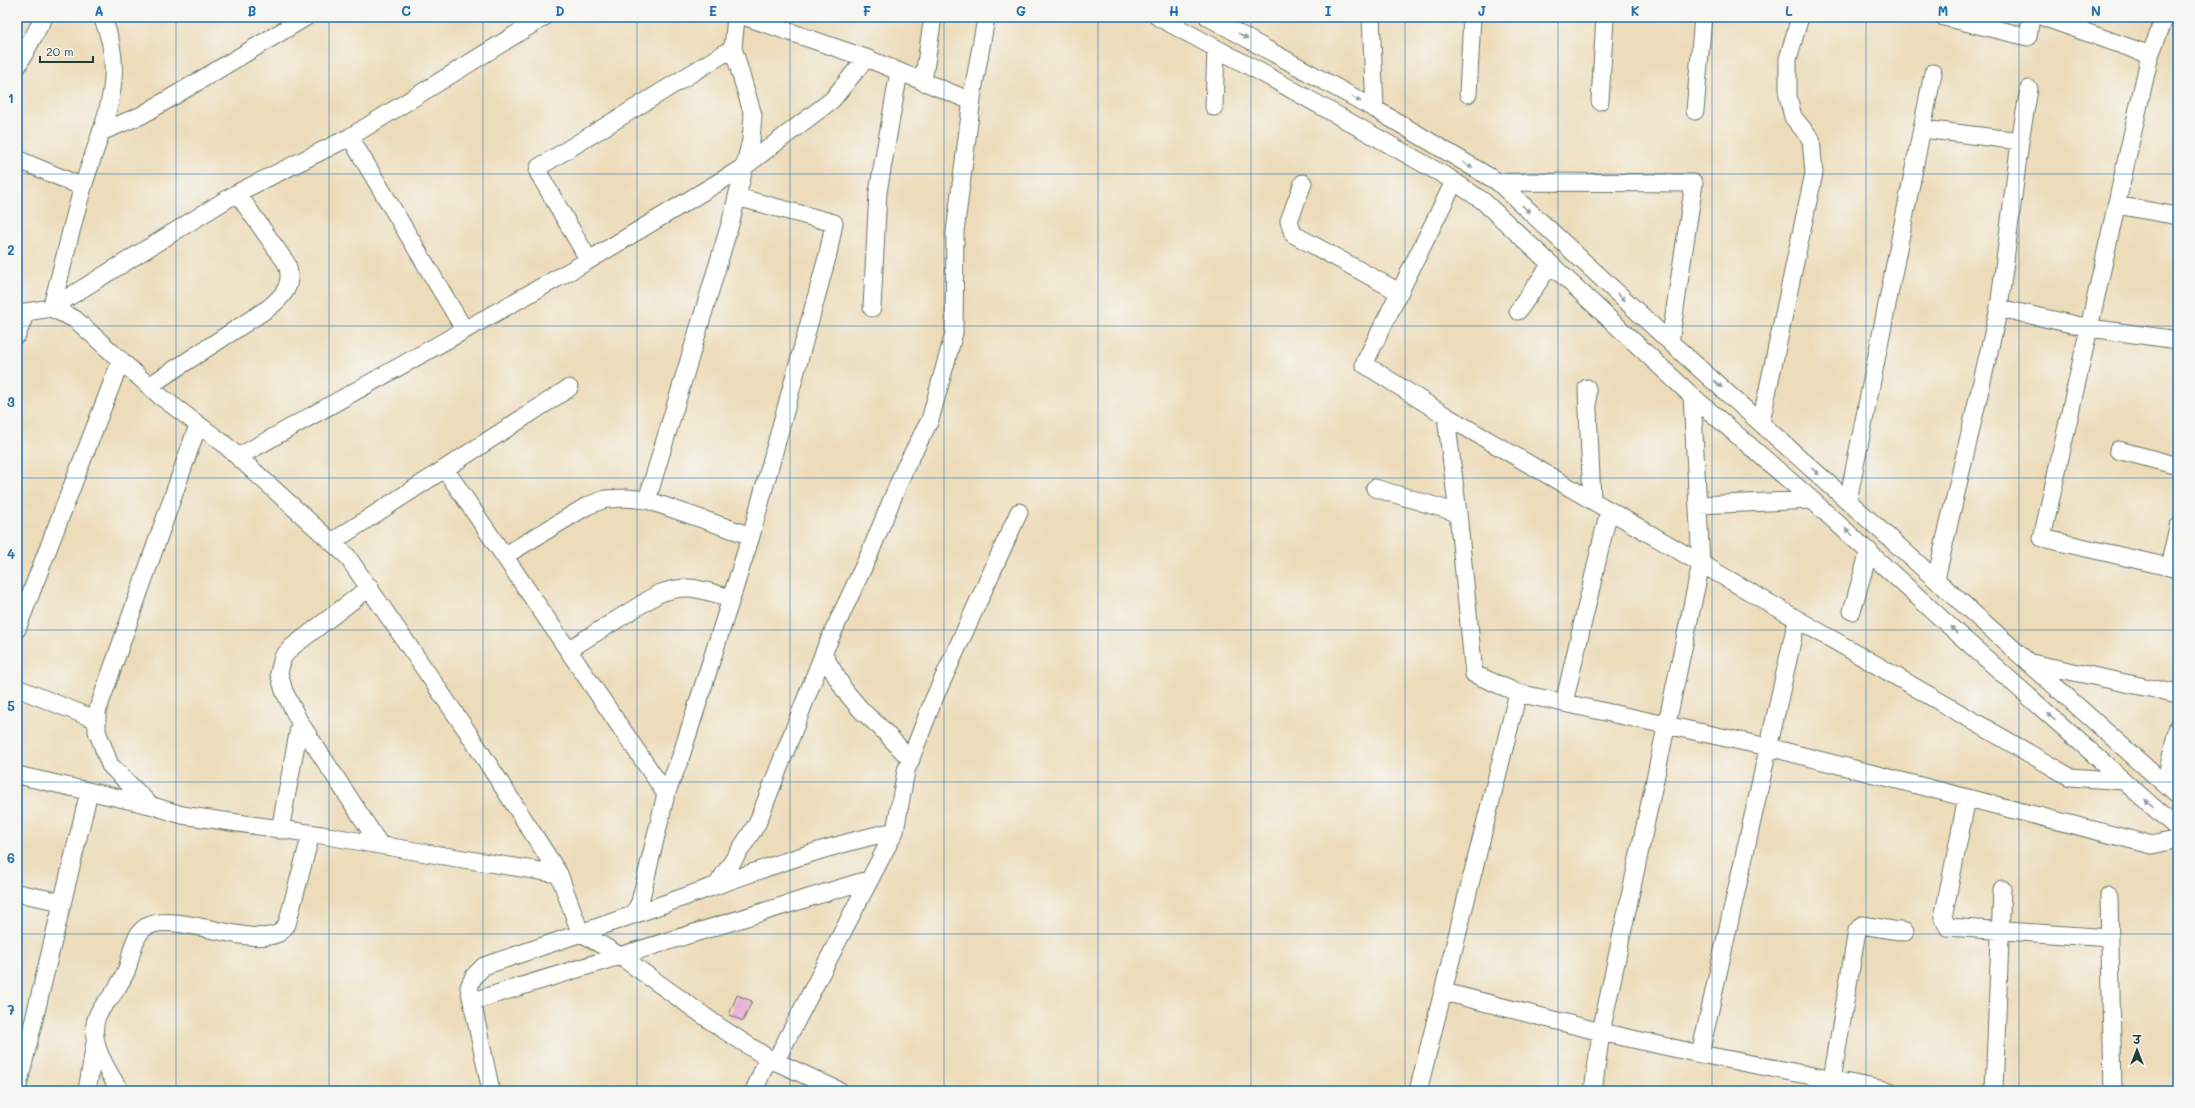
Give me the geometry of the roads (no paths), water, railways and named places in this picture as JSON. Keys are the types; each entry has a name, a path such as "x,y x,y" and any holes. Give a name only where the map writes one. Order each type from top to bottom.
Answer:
{"street":[{"path":"17,67 44,17"},
{"path":"51,308 83,187 112,101 114,58 111,35 102,17"},
{"path":"101,132 142,115 306,17"},
{"path":"51,308 237,193 350,137 544,17"},
{"path":"647,500 737,197 751,140 753,115 733,48 736,17"},
{"path":"746,17 866,58 971,101"},
{"path":"923,82 933,17"},
{"path":"1158,17 1454,182 1483,201 1692,396 1812,500 1956,632 2178,828"},
{"path":"1208,17 1375,109 1498,182 1670,342 2031,663 2178,796"},
{"path":"1371,17 1375,109"},
{"path":"1468,94 1472,17"},
{"path":"1600,101 1605,17"},
{"path":"1695,111 1703,17"},
{"path":"1761,422 1814,173 1811,139 1793,116 1788,96 1788,59 1800,17"},
{"path":"1944,17 2028,37 2031,17"},
{"path":"2043,17 2150,55"},
{"path":"2165,17 2150,55 2042,538 2174,568 2178,527"},
{"path":"717,885 757,824 823,654 869,555 906,468 930,420 954,333 955,232 971,101 986,24"},
{"path":"586,262 587,257 538,172 540,167 733,48"},
{"path":"1214,107 1216,48"},
{"path":"238,457 586,262 744,167 832,100 866,58"},
{"path":"872,308 878,192 899,72"},
{"path":"1848,501 1933,73"},
{"path":"1936,579 1999,308 2020,141 2029,89"},
{"path":"1922,130 2020,141"},
{"path":"350,137 464,329"},
{"path":"17,159 83,187"},
{"path":"1454,182 1364,364 1446,416 2070,777 2124,781"},
{"path":"1498,182 1694,183 1670,342"},
{"path":"1303,183 1289,221 1293,234 1399,292"},
{"path":"149,386 267,309 282,298 289,285 290,273 287,264 237,193"},
{"path":"633,915 640,902 666,794 680,759 751,536 828,254 834,223 737,197"},
{"path":"2116,205 2178,216"},
{"path":"1518,311 1551,264"},
{"path":"17,335 21,309 51,308 75,319 149,386 238,457 332,542 347,556 370,586 467,731 559,874 580,932 620,956 721,1028 771,1060 840,1091"},
{"path":"1999,308 2090,328 2178,340"},
{"path":"17,629 121,360"},
{"path":"332,542 568,388"},
{"path":"1587,388 1592,500"},
{"path":"1593,1091 1601,1032 1701,564 1692,396"},
{"path":"1446,416 1458,513 1474,674 1518,693 1768,747 2152,845 2178,839"},
{"path":"150,805 110,765 97,731 97,720 100,705 198,425"},
{"path":"2118,450 2178,466"},
{"path":"445,469 666,794"},
{"path":"1376,488 1458,513"},
{"path":"504,556 587,506 605,499 627,498 647,500 751,536"},
{"path":"1698,505 1812,500"},
{"path":"1564,703 1609,510"},
{"path":"754,1091 895,831 906,771 910,760 933,701 1019,512"},
{"path":"1852,611 1869,551"},
{"path":"370,586 292,647 283,657 279,673 284,691 300,723 380,846"},
{"path":"568,650 658,594 672,589 690,586 731,598"},
{"path":"1700,1054 1797,619"},
{"path":"823,654 844,691 910,760"},
{"path":"2031,663 2178,694"},
{"path":"17,688 97,720"},
{"path":"1418,1091 1518,693"},
{"path":"280,830 300,723"},
{"path":"2165,784 2178,726"},
{"path":"17,775 150,805 182,816 311,834 559,874"},
{"path":"17,1090 89,792"},
{"path":"1967,798 1943,918 1948,927 2110,938"},
{"path":"491,1091 469,987 474,976 484,966 633,915 806,853 843,842 895,831"},
{"path":"87,1091 95,1043 98,1013 114,994 136,942 143,930 157,923 172,923 247,935 264,936 279,933 288,924 311,834"},
{"path":"473,1001 870,879"},
{"path":"1994,1091 2002,889"},
{"path":"17,893 62,902"},
{"path":"2109,896 2113,1091"},
{"path":"1832,1079 1857,931 1862,925 1905,932"},
{"path":"1444,992 1601,1032 1700,1054 1890,1091"},
{"path":"95,1043 120,1091"}]}
